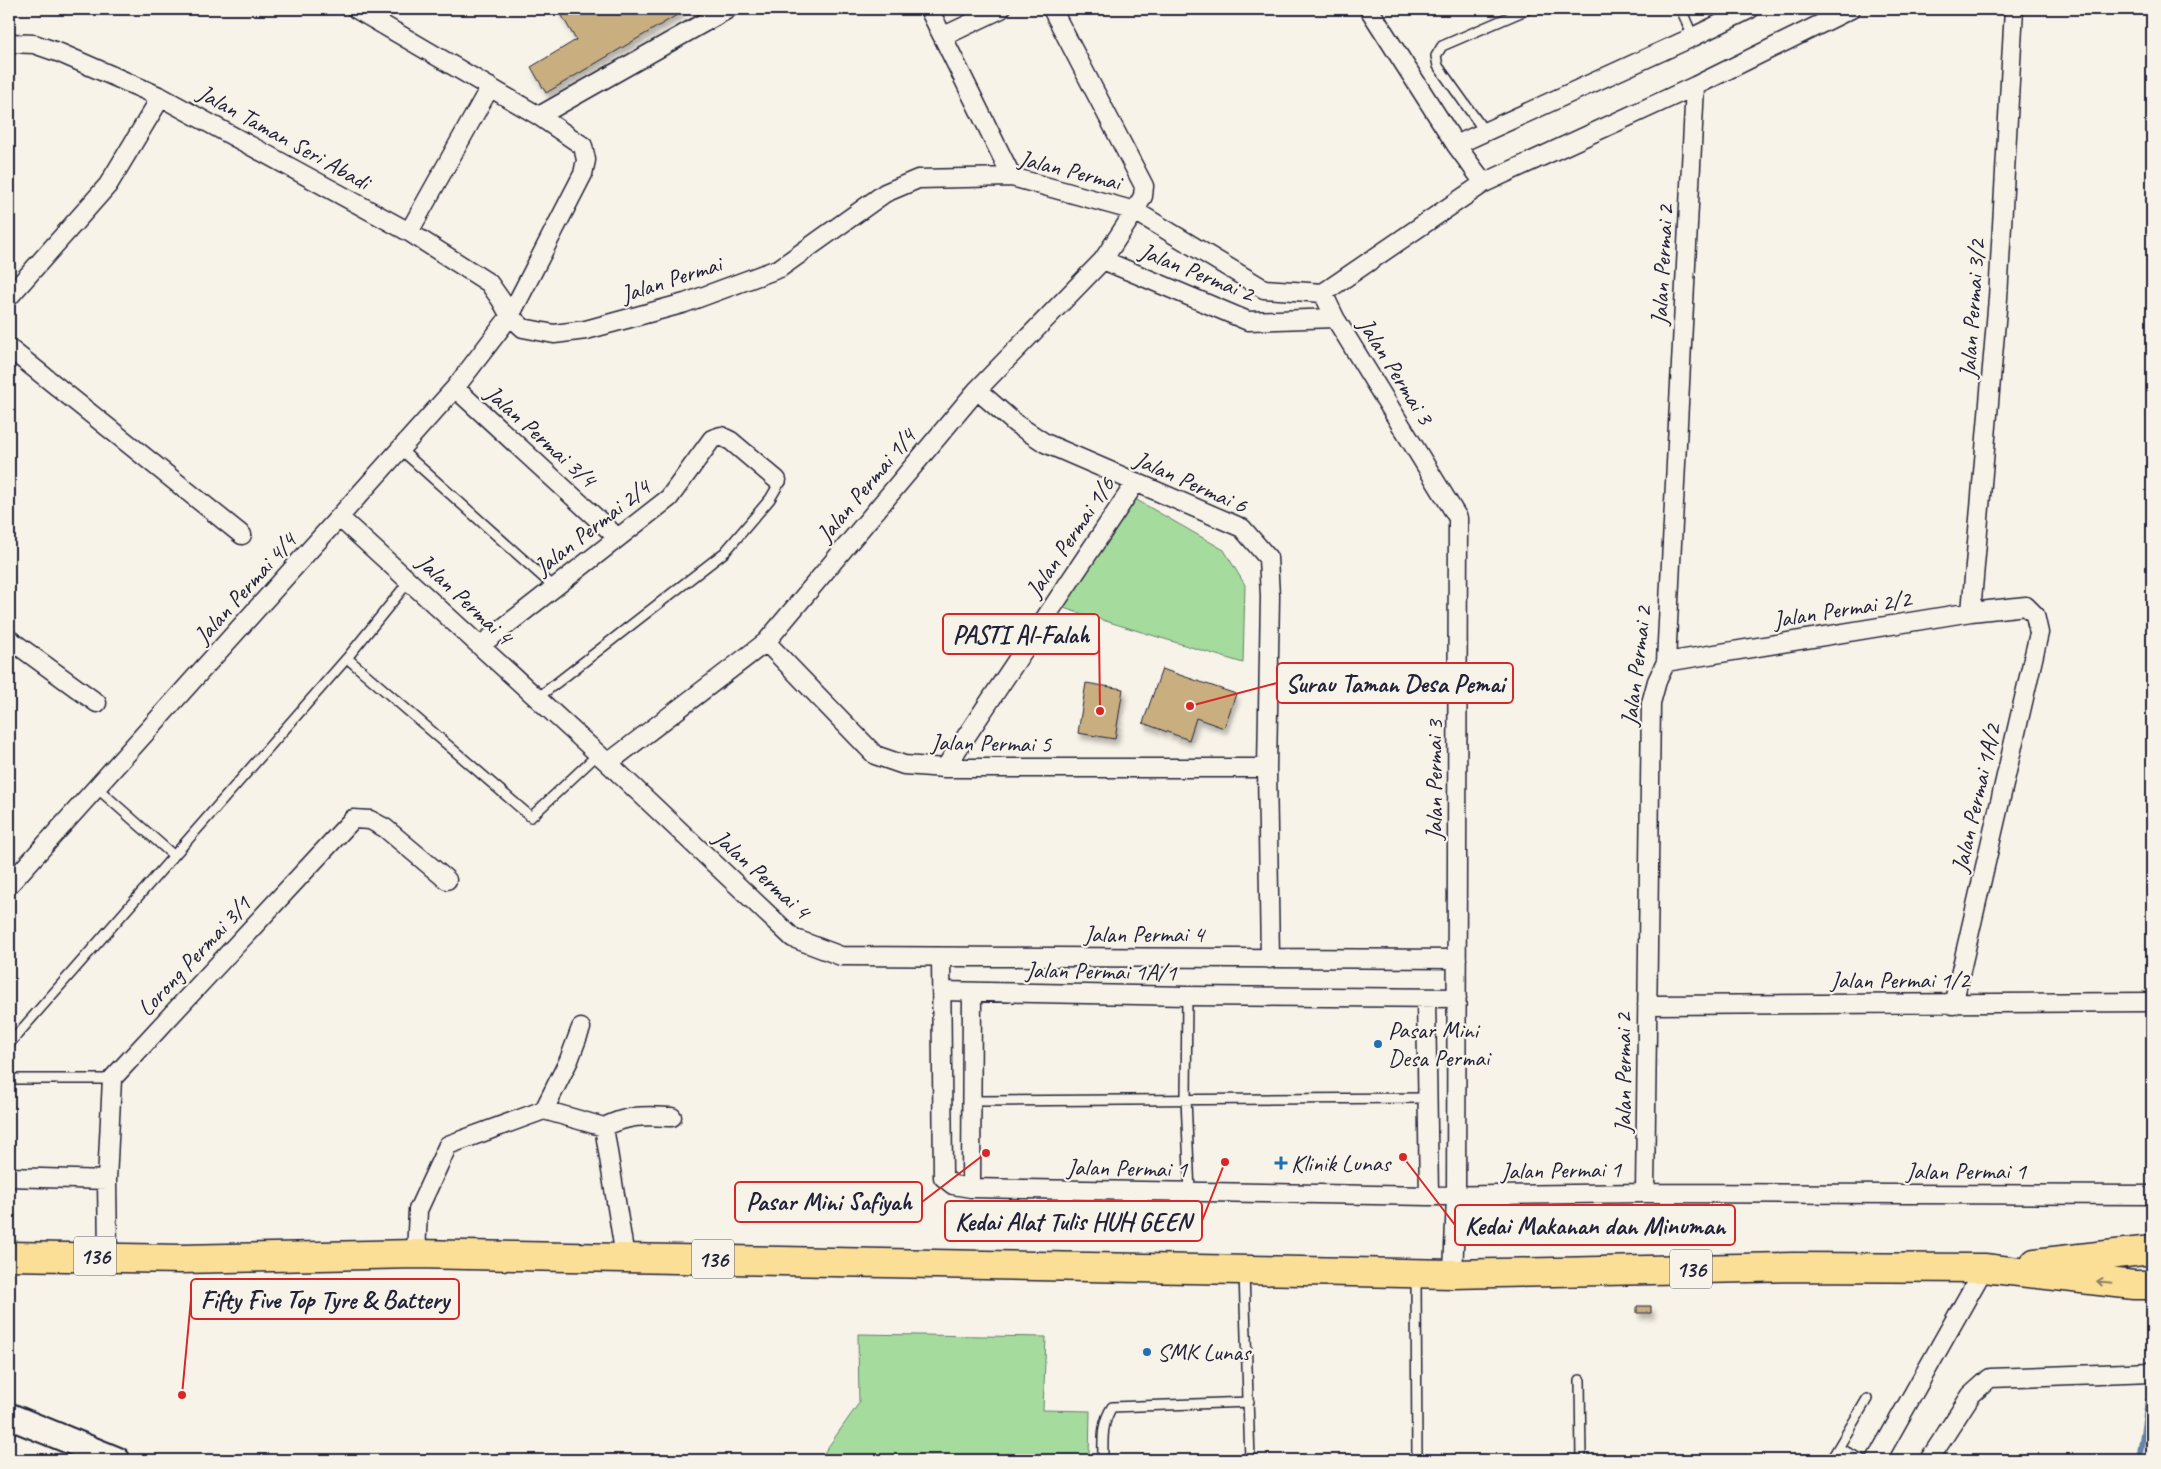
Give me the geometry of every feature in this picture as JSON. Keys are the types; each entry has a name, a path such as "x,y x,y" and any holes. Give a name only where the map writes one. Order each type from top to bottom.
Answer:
{"main road":[{"name":"136","path":"1984,1268 2152,1250"},
{"name":"136","path":"9,1256 108,1256 181,1259 416,1254 1453,1274 1792,1267 1984,1268 2134,1285 2152,1285"},
{"path":"9,1416 117,1460"}],"street":[{"name":"Jalan Permai 4/4","path":"9,885 455,388 510,316 583,174 586,160 583,146 490,87 356,9"},
{"path":"538,116 699,15 728,9"},
{"path":"929,9 1012,177"},
{"path":"944,36 1001,9"},
{"name":"Jalan Permai 1/4","path":"603,759 766,642 977,390 1103,260 1135,211 1143,196 1144,186 1052,9"},
{"path":"1369,9 1456,145 1484,183"},
{"path":"1456,145 1750,9"},
{"path":"1323,293 1484,183 1695,86 1851,9"},
{"name":"Jalan Permai 3/2","path":"1971,612 1998,298 2014,9"},
{"name":"Jalan Taman Seri Abadi","path":"9,42 34,44 60,52 160,96 409,232 488,283 510,316"},
{"name":"Jalan Permai 2","path":"1645,1192 1651,703 1657,681 1666,662 1695,86"},
{"path":"409,232 490,87"},
{"path":"9,297 108,186 160,96"},
{"name":"Jalan Permai","path":"510,316 523,328 554,334 595,328 685,303 780,268 885,193 918,179 1012,177 1135,211 1264,289 1323,293"},
{"name":"Jalan Permai 2","path":"1103,260 1248,321 1335,318"},
{"name":"Jalan Permai 3","path":"1323,293 1335,318 1458,518 1456,1196 1453,1274"},
{"path":"9,348 242,535"},
{"name":"Jalan Permai 3/4","path":"455,388 618,538"},
{"name":"Jalan Permai 6","path":"977,390 1016,424 1045,443 1242,528 1268,558 1270,596 1266,768 1270,959"},
{"name":"Jalan Permai 2/4","path":"481,646 669,498 712,439 721,436 731,441 777,480"},
{"name":"Jalan Permai 1/6","path":"945,768 1136,482"},
{"name":"Jalan Permai 4","path":"340,518 410,580 793,938 841,956 1457,959"},
{"name":"Jalan Permai 2/2","path":"1666,662 1971,612 2026,606"},
{"name":"Jalan Permai 1A/2","path":"1953,1004 2039,633 2035,615 2026,606"},
{"path":"9,639 97,703"},
{"name":"Jalan Permai 5","path":"766,642 875,755 904,765 945,768 1266,768"},
{"name":"Lorong Permai 3/1","path":"112,1079 353,819 370,820 385,828 447,880"},
{"path":"941,957 941,991"},
{"name":"Jalan Permai 1A/1","path":"941,991 1187,996 1457,998"},
{"name":"Jalan Permai 1","path":"941,991 943,1177 953,1184 971,1188 1429,1196 1645,1192 2152,1195"},
{"path":"971,1188 972,992"},
{"path":"1426,998 1429,1196"},
{"name":"Jalan Permai 1/2","path":"1647,1005 2152,1002"},
{"path":"544,1110 569,1060 581,1028"},
{"path":"108,1256 107,1180 112,1079"},
{"path":"416,1254 418,1210 448,1145 544,1110 604,1127 637,1115 672,1117"},
{"path":"604,1127 624,1257"},
{"path":"9,1177 107,1180"},
{"path":"1876,1460 1984,1268"},
{"path":"1929,1460 1971,1395 1990,1378 2152,1372"}],"lane":[{"path":"1485,132 1438,66 1436,56 1442,46 1528,9"},
{"path":"1681,9 1693,37"},
{"path":"400,448 554,587"},
{"path":"536,699 725,552 770,499 777,487 777,480"},
{"path":"9,1044 347,658 410,580"},
{"path":"347,658 531,817 603,759"},
{"path":"97,788 173,855"},
{"path":"1187,996 1186,1099 1190,1193"},
{"path":"9,1079 112,1079"},
{"path":"972,1101 1427,1098"},
{"path":"1244,1270 1250,1460"},
{"path":"1416,1273 1418,1460"},
{"path":"1580,1380 1581,1460"},
{"path":"1831,1460 1867,1399"},
{"path":"1103,1460 1103,1426 1106,1415 1112,1407 1249,1402"},
{"path":"1838,1448 1863,1460"}],"green space":[{"path":"1135,499 1224,550 1245,585 1243,663 1060,607"},
{"path":"858,1334 1046,1337 1043,1410 1090,1411 1089,1460 819,1460 859,1403"}],"building":[{"path":"558,9 680,9 682,12 546,93 531,67 576,40"},
{"path":"1162,669 1236,694 1224,728 1196,718 1189,740 1143,723"},
{"path":"1086,683 1123,689 1115,739 1078,733"},
{"path":"1637,1306 1651,1306 1651,1313 1637,1313"}],"waterway":[{"path":"2139,1460 2148,1401"}],"place":[{"name":"Surau Taman Desa Pemai","path":"1190,706"},
{"name":"PASTI Al-Falah","path":"1100,711"},
{"name":"Pasar Mini Desa Permai","path":"1378,1044"},
{"name":"Pasar Mini Safiyah","path":"986,1153"},
{"name":"Kedai Makanan dan Minuman","path":"1403,1157"},
{"name":"Kedai Alat Tulis HUH GEEN","path":"1225,1162"},
{"name":"Klinik Lunas","path":"1281,1163"},
{"name":"SMK Lunas","path":"1147,1352"},
{"name":"Fifty Five Top Tyre & Battery","path":"182,1395"}]}
